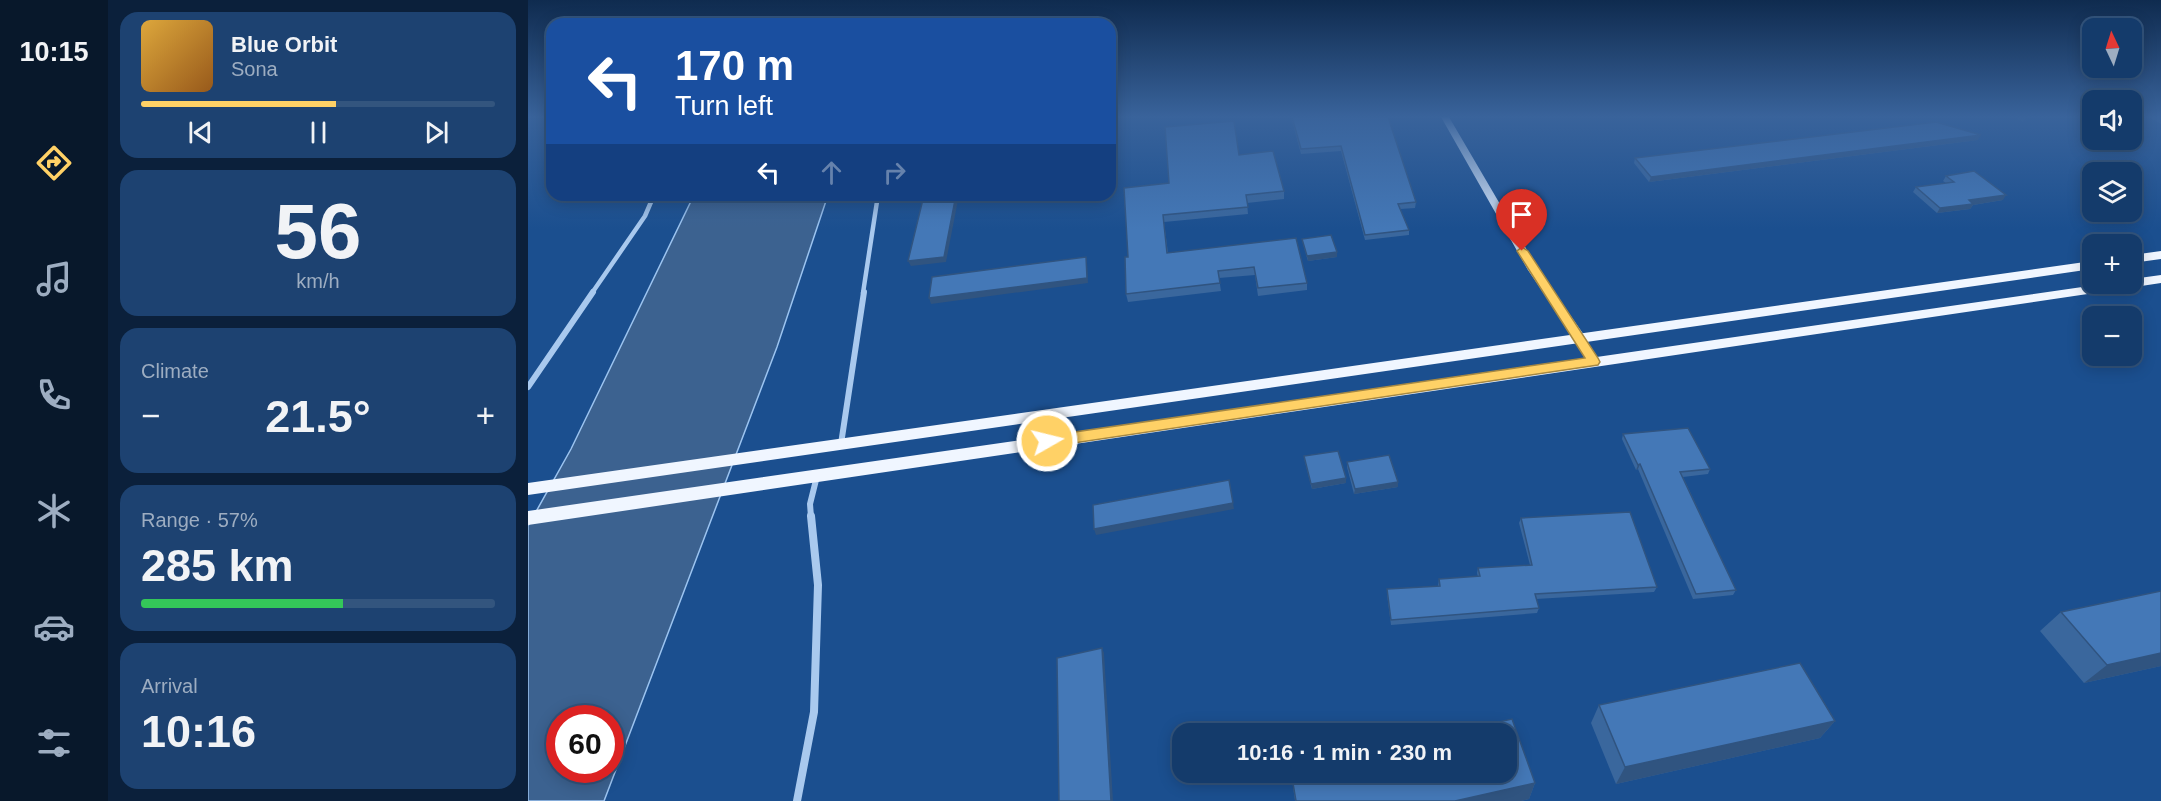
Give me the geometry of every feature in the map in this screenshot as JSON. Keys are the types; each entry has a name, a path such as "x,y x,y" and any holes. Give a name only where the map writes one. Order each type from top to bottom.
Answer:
{"main road":[{"path":"1466,154 1533,270 1580,338 1593,362"},
{"path":"2142,258 2161,255"},
{"path":"528,489 2082,266"},
{"path":"2142,281 2161,279"},
{"path":"528,518 2082,290"}],"street":[{"path":"528,387 645,216 651,201"},
{"path":"841,444 877,201"},
{"path":"797,801 814,712 818,585 810,504 811,476"}],"water":[{"path":"691,201 826,201 777,347 624,749 624,705 546,705 546,783 611,783 604,801 528,801 528,526 571,449"}],"building":[{"path":"1167,154 1274,154 1284,191 1246,195 1248,207 1163,215 1167,253 1296,238 1307,283 1258,288 1254,267 1218,271 1220,283 1126,294 1125,257 1128,257 1124,188 1169,183"},
{"path":"1343,154 1400,154 1416,202 1398,204 1409,230 1365,235"},
{"path":"1665,154 1829,154 1651,177 1635,158"},
{"path":"1974,171 2006,195 1969,200 1973,204 1940,208 1916,187 1954,182 1946,176"},
{"path":"923,201 955,201 944,257 908,261"},
{"path":"1331,235 1337,252 1307,256 1302,239"},
{"path":"1086,257 1087,278 929,298 932,277"},
{"path":"1688,428 1710,469 1680,472 1736,590 1696,594 1640,464 1638,465 1623,434"},
{"path":"1338,451 1346,478 1311,484 1304,456"},
{"path":"1389,455 1398,482 1355,489 1347,462"},
{"path":"1229,480 1233,503 1094,529 1093,505"},
{"path":"1630,512 1657,587 1535,594 1539,608 1391,620 1387,589 1440,586 1439,579 1480,576 1478,568 1532,565 1521,518"},
{"path":"2161,591 2161,653 2107,665 2061,612"},
{"path":"1102,648 1111,801 1059,801 1057,658"},
{"path":"1800,663 1835,721 1625,767 1599,705"},
{"path":"1512,719 1513,723 1494,723"},
{"path":"1517,733 1535,783 1455,801 1296,801 1293,783 1517,783"}],"route":[{"path":"1047,441 1593,362 1580,338 1522,251"}]}
